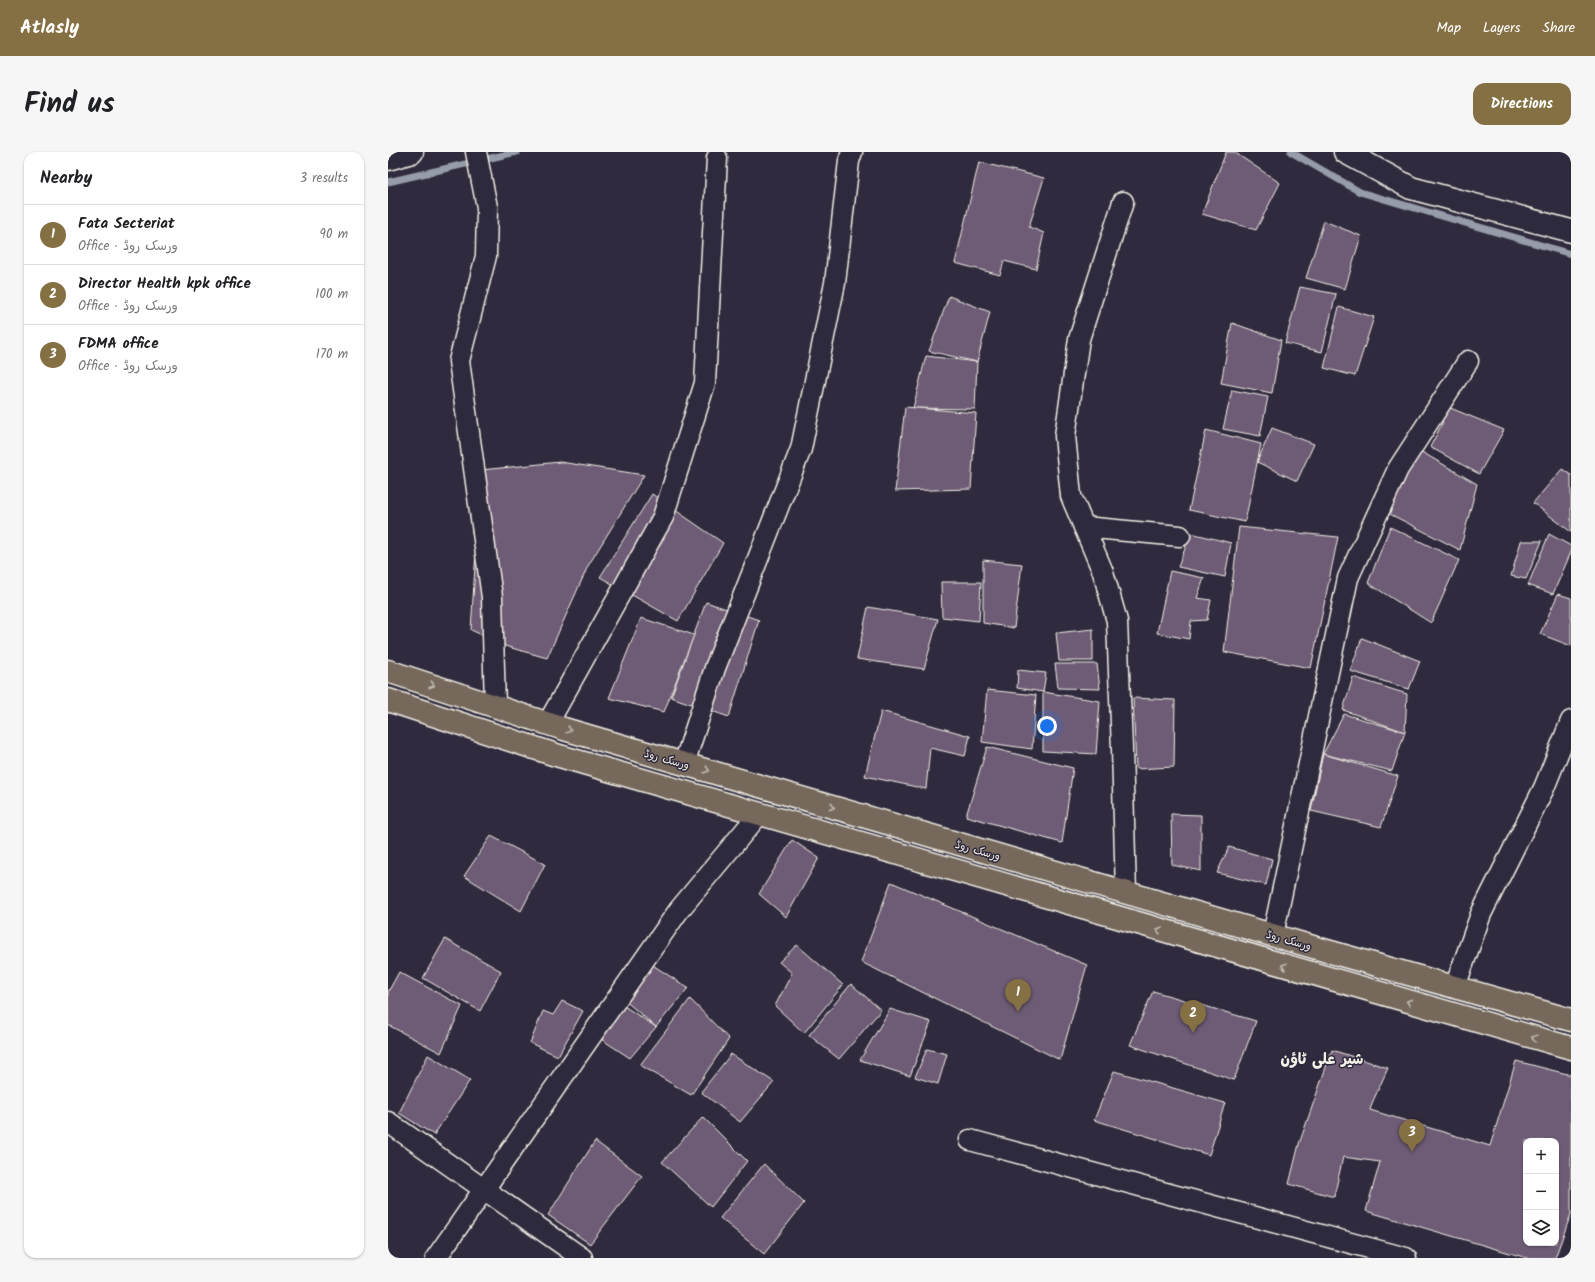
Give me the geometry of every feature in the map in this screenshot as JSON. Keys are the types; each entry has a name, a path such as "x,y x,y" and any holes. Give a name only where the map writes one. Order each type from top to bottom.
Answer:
{"main road":[{"name":"ورسک روڈ","path":"392,672 548,723 684,764 1126,893 1571,1020"},
{"path":"392,672 388,700 556,755 1571,1048"},
{"path":"608,770 615,743"}],"street":[{"path":"388,159 412,152"},
{"path":"476,152 487,207 486,256 459,361 492,597 495,706"},
{"path":"684,764 715,668 801,449 835,283 849,161 852,152"},
{"path":"1345,152 1411,188 1571,231"},
{"path":"548,723 663,518 705,383 717,158"},
{"path":"1123,202 1079,339 1065,436 1071,496 1103,572 1117,621 1126,893"},
{"path":"1272,935 1348,578 1398,469 1468,361"},
{"path":"1084,527 1180,536"},
{"path":"1455,987 1481,914 1544,788 1571,721"},
{"path":"436,1258 485,1190 679,910 759,814"},
{"path":"388,1122 582,1258"},
{"path":"970,1140 1406,1258"}],"building":[{"path":"1226,152 1234,152 1280,183 1256,230 1202,214"},
{"path":"979,162 1044,178 1029,227 1044,233 1036,269 1004,261 1000,275 955,263"},
{"path":"1324,221 1361,236 1345,289 1306,278"},
{"path":"1300,287 1336,294 1322,352 1285,343"},
{"path":"949,296 990,312 977,362 929,351"},
{"path":"1339,307 1374,317 1355,376 1324,368"},
{"path":"1232,323 1281,340 1272,393 1221,383"},
{"path":"926,356 977,362 975,409 913,408"},
{"path":"1232,390 1268,397 1260,436 1223,429"},
{"path":"1443,405 1504,430 1479,474 1430,447 1443,422 1431,417"},
{"path":"905,407 976,413 971,489 895,491"},
{"path":"1272,428 1314,444 1297,481 1257,462"},
{"path":"1206,430 1261,444 1245,522 1189,510"},
{"path":"1420,451 1477,484 1460,550 1384,511"},
{"path":"560,462 644,475 588,566 547,658 508,647 471,630 481,470"},
{"path":"1562,469 1571,475 1571,532 1533,503"},
{"path":"652,494 723,543 678,621 600,577"},
{"path":"1239,527 1338,537 1311,668 1224,652"},
{"path":"1390,527 1459,560 1431,623 1368,583"},
{"path":"1191,533 1231,543 1225,577 1178,567"},
{"path":"1549,534 1571,546 1571,552 1553,594 1528,585"},
{"path":"1521,541 1542,541 1526,579 1511,576"},
{"path":"983,560 1022,564 1014,628 983,623"},
{"path":"1170,571 1204,578 1197,598 1211,600 1207,620 1191,621 1189,639 1157,633"},
{"path":"941,582 981,582 979,621 942,617"},
{"path":"1558,594 1571,598 1571,646 1540,634"},
{"path":"706,602 759,620 729,717 671,697"},
{"path":"868,607 938,619 924,669 857,659"},
{"path":"641,618 694,635 664,712 609,698"},
{"path":"1093,629 1093,661 1059,661 1056,633"},
{"path":"1362,638 1420,661 1409,689 1350,671"},
{"path":"1055,664 1097,664 1100,689 1058,688"},
{"path":"1018,670 1046,673 1043,692 1017,688"},
{"path":"1353,677 1407,694 1405,732 1343,710"},
{"path":"987,690 1036,695 1032,749 982,742"},
{"path":"1043,692 1100,701 1096,754 1043,751"},
{"path":"1133,698 1175,700 1174,767 1136,769"},
{"path":"881,711 970,736 965,756 930,748 926,789 865,776"},
{"path":"1344,714 1405,732 1392,771 1323,754"},
{"path":"987,747 1073,768 1062,843 966,816"},
{"path":"1323,754 1398,776 1381,827 1311,811"},
{"path":"1171,814 1201,815 1201,871 1172,865"},
{"path":"491,836 545,864 521,911 464,876"},
{"path":"792,840 819,858 786,917 759,894"},
{"path":"1229,847 1272,859 1266,885 1217,873"},
{"path":"891,882 1087,965 1060,1060 861,962"},
{"path":"445,939 501,971 480,1011 423,978"},
{"path":"797,945 843,985 804,1033 775,1006 792,973 779,962"},
{"path":"651,964 688,988 656,1027 623,999"},
{"path":"399,972 462,1006 441,1053 388,1025 388,992"},
{"path":"851,984 881,1010 839,1059 809,1035"},
{"path":"1153,991 1256,1021 1234,1080 1130,1045"},
{"path":"690,999 729,1039 691,1095 640,1065"},
{"path":"562,1001 583,1011 558,1056 530,1043 543,1011 553,1015"},
{"path":"624,1006 656,1027 630,1058 601,1039"},
{"path":"890,1009 931,1022 910,1076 860,1060"},
{"path":"927,1049 947,1054 938,1084 915,1077"},
{"path":"1332,1050 1388,1068 1370,1110 1490,1146 1516,1061 1571,1075 1571,1214 1555,1258 1527,1258 1366,1211 1380,1162 1343,1157 1334,1197 1289,1184 1299,1144"},
{"path":"731,1054 774,1082 740,1122 701,1092"},
{"path":"428,1055 470,1080 434,1135 399,1113"},
{"path":"1114,1071 1225,1103 1209,1155 1094,1120"},
{"path":"703,1117 747,1161 711,1207 662,1162"},
{"path":"595,1141 642,1176 590,1244 548,1215"},
{"path":"764,1164 804,1203 764,1254 720,1218"}],"waterway":[{"path":"388,182 517,152"},
{"path":"1291,152 1360,192 1571,254"}],"place":[{"name":"Fata Secteriat","path":"1018,1012"},
{"name":"Director Health kpk office","path":"1193,1033"},
{"name":"FDMA office","path":"1412,1152"}],"district":[{"name":"شیر علی ٹاؤن","path":"1322,1059"}]}
